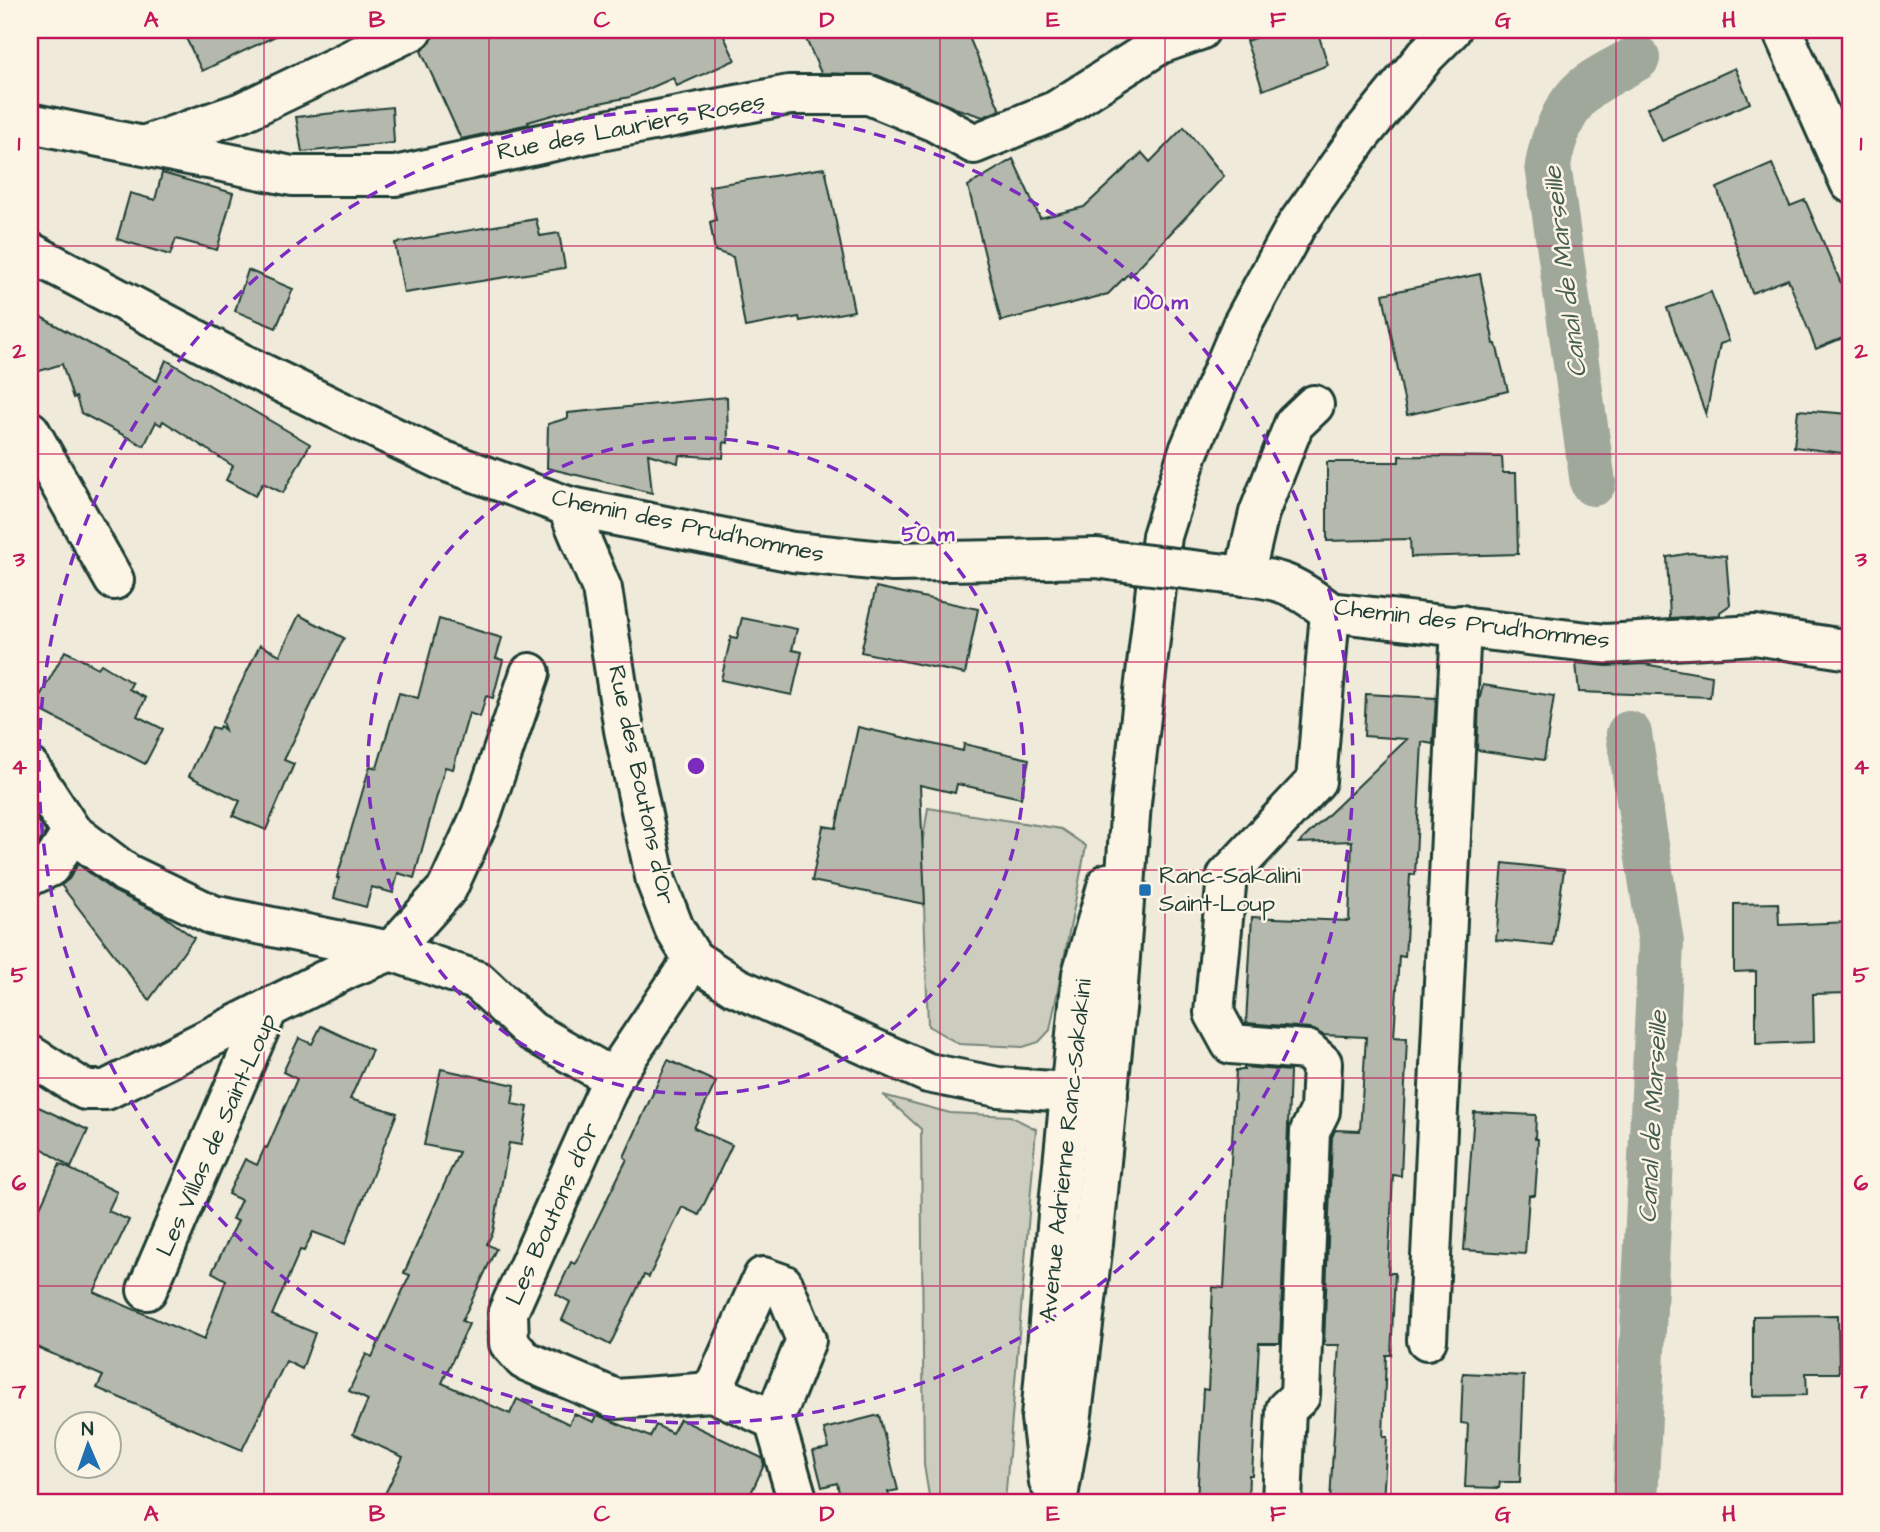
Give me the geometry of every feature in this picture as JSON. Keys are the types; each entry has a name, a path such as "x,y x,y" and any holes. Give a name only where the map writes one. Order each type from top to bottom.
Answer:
{"street":[{"path":"144,145 242,112 413,30"},
{"name":"Rue des Lauriers Roses","path":"30,123 292,176 396,176 595,132 789,95 869,95 935,121 974,144 1057,110 1160,37 1200,30"},
{"name":"Avenue Adrienne Ranc-Sakakini","path":"1051,1502 1041,1418 1058,1215 1090,1094 1131,803 1163,536 1193,440 1241,325 1296,226 1360,136 1426,55 1451,30"},
{"path":"1782,30 1850,183"},
{"name":"Chemin des Prud'hommes","path":"30,252 239,362 439,459 567,506 793,552 893,562 1097,558 1281,580 1301,589 1330,612 1461,625 1606,644 1755,635 1850,650"},
{"path":"1236,575 1294,424 1314,405"},
{"path":"30,431 114,580"},
{"name":"Rue des Boutons d'Or","path":"567,506 602,589 625,730 656,881 674,928 693,959 736,987 928,1073 998,1087 1090,1094"},
{"path":"1282,1502 1286,1409 1300,1396 1310,1131 1320,1111 1322,1063 1307,1050 1231,1044 1214,1013 1227,876 1316,781 1330,612"},
{"path":"1427,1340 1461,625"},
{"path":"390,951 447,889 481,815 530,673"},
{"path":"30,768 72,832 126,873 213,915 390,951 478,981 531,1031 613,1078 693,959"},
{"path":"30,876 50,867 72,832"},
{"name":"Les Villas de Saint-Loup","path":"147,1290 268,1009 390,951"},
{"path":"30,1055 85,1090 106,1090 268,1009"},
{"name":"Les Boutons d'Or","path":"613,1078 508,1312 509,1343 524,1360 616,1399 712,1392 774,1420"},
{"name":"Avenue Adrienne Ranc-Sakakini","path":"1057,1502 1075,1394 1093,1244 1090,1094"},
{"path":"712,1392 763,1277 783,1284 806,1340 774,1420 798,1502"}],"shaded area":[{"path":"928,808 1061,829 1086,846 1050,1030 1039,1042 1023,1047 959,1044 928,1026 922,845"},
{"path":"883,1095 950,1113 1010,1116 1036,1129 1005,1502 930,1502 924,1465 921,1129"}],"building":[{"path":"182,30 288,30 202,71"},
{"path":"435,30 721,30 735,60 677,86 673,78 630,97 584,106 528,122 529,124 461,139 421,51 431,42"},
{"path":"802,30 966,30 1000,110 983,117 877,75 821,73"},
{"path":"1279,30 1317,30 1328,65 1263,90 1246,41"},
{"path":"1735,68 1750,103 1662,141 1647,108"},
{"path":"392,107 394,143 302,152 296,117"},
{"path":"1184,127 1224,176 1181,222 1130,276 1128,274 1108,294 1001,321 968,186 1013,159 1040,218 1084,207 1142,153 1150,162"},
{"path":"1772,164 1790,206 1805,200 1850,304 1850,335 1816,349 1788,279 1752,293 1717,188"},
{"path":"825,168 854,311 745,327 733,257 715,251 710,222 716,220 709,186"},
{"path":"162,173 233,193 217,250 176,239 170,255 117,239 130,193 155,200"},
{"path":"536,219 540,236 559,233 565,268 404,293 395,243"},
{"path":"248,270 293,289 276,328 235,311"},
{"path":"1480,274 1494,344 1508,391 1407,415 1383,294"},
{"path":"1711,292 1729,341 1720,344 1706,415 1667,308"},
{"path":"30,311 157,381 166,360 310,444 283,493 263,483 255,496 226,480 233,466 163,421 161,425 156,422 144,446 81,413 62,364 30,374"},
{"path":"727,397 728,443 724,442 723,458 679,455 678,463 648,454 652,493 547,468 548,424 568,418 568,413"},
{"path":"1798,410 1850,414 1850,454 1794,447"},
{"path":"1399,456 1502,457 1503,473 1516,473 1518,554 1411,557 1410,539 1327,541 1327,462 1399,462"},
{"path":"1691,553 1726,556 1730,605 1720,612 1720,615 1670,618 1667,557"},
{"path":"876,587 978,609 965,674 861,652"},
{"path":"299,615 344,638 284,760 294,764 266,830 233,816 240,801 189,776 212,727 218,729 220,726 225,730 222,722 260,645 280,655"},
{"path":"742,618 797,629 792,650 802,652 792,695 721,680 731,637 737,638"},
{"path":"439,619 502,638 496,658 503,660 493,698 486,696 480,717 469,713 453,769 445,767 414,878 398,873 393,893 372,887 366,907 334,898 337,878 370,766 377,768 399,693 418,698"},
{"path":"65,651 98,668 101,664 132,683 129,689 146,698 137,716 163,729 145,764 34,707"},
{"path":"1576,663 1607,666 1644,664 1712,676 1710,697 1579,692"},
{"path":"1483,685 1554,696 1544,760 1477,750 1479,701"},
{"path":"1366,694 1436,698 1433,744 1422,742 1415,875 1410,875 1405,957 1399,956 1394,1037 1407,1038 1401,1176 1393,1175 1388,1273 1395,1273 1391,1355 1386,1355 1383,1437 1387,1437 1383,1502 1330,1502 1339,1345 1324,1345 1332,1137 1335,1130 1360,1131 1366,1037 1323,1035 1309,1028 1246,1023 1252,917 1349,921 1352,841 1299,843 1407,739 1364,736"},
{"path":"858,727 963,751 964,744 1029,759 1021,798 957,784 955,793 920,785 925,904 812,881 823,826 836,828"},
{"path":"30,810 46,832 34,850 30,844"},
{"path":"1503,863 1564,870 1553,946 1496,940"},
{"path":"78,864 113,891 163,915 194,938 149,1000 61,885 69,879"},
{"path":"1778,903 1779,925 1850,922 1850,993 1813,994 1814,1042 1756,1044 1756,971 1734,972 1734,904"},
{"path":"321,1026 372,1050 350,1099 397,1113 345,1244 313,1232 304,1251 300,1250 272,1315 315,1333 302,1369 286,1361 242,1450 97,1388 103,1376 30,1344 30,1229 60,1164 117,1192 108,1211 129,1220 94,1292 204,1340 226,1280 212,1272 238,1221 232,1219 241,1200 228,1194 245,1159 257,1165 265,1147 267,1148 297,1079 283,1072 299,1038 312,1044"},
{"path":"668,1060 716,1082 694,1128 732,1145 699,1215 682,1207 649,1277 644,1275 610,1345 562,1320 570,1302 556,1294 571,1262 575,1264 627,1159 624,1157"},
{"path":"1244,1067 1290,1071 1280,1343 1259,1343 1252,1475 1249,1475 1248,1502 1197,1502 1203,1389 1208,1390 1213,1287 1224,1288 1236,1070 1244,1070"},
{"path":"441,1069 515,1085 512,1104 528,1107 521,1145 509,1143 493,1232 487,1244 496,1249 462,1321 469,1324 442,1383 510,1414 517,1399 569,1424 574,1414 594,1422 597,1415 650,1437 656,1425 672,1433 680,1419 762,1458 764,1465 747,1502 381,1502 403,1457 353,1434 368,1400 349,1391 366,1354 372,1357 410,1275 404,1273 459,1152 424,1145"},
{"path":"30,1103 88,1130 71,1168 30,1140"},
{"path":"1474,1112 1536,1115 1535,1139 1538,1139 1535,1195 1529,1195 1525,1254 1464,1250"},
{"path":"1838,1315 1839,1373 1806,1373 1807,1395 1753,1396 1753,1316"},
{"path":"1463,1373 1524,1376 1520,1482 1500,1482 1499,1488 1465,1487 1468,1424 1461,1423"},
{"path":"879,1415 898,1490 888,1492 891,1502 841,1502 837,1483 822,1487 813,1451 829,1448 824,1429"}],"waterway":[{"name":"Canal de Marseille","path":"1593,483 1548,165 1557,132 1567,111 1581,92 1637,58"},
{"name":"Canal de Marseille","path":"1629,734 1661,943 1635,1502"}],"place":[{"name":"Ranc-Sakalini Saint-Loup","path":"1145,890"}]}
